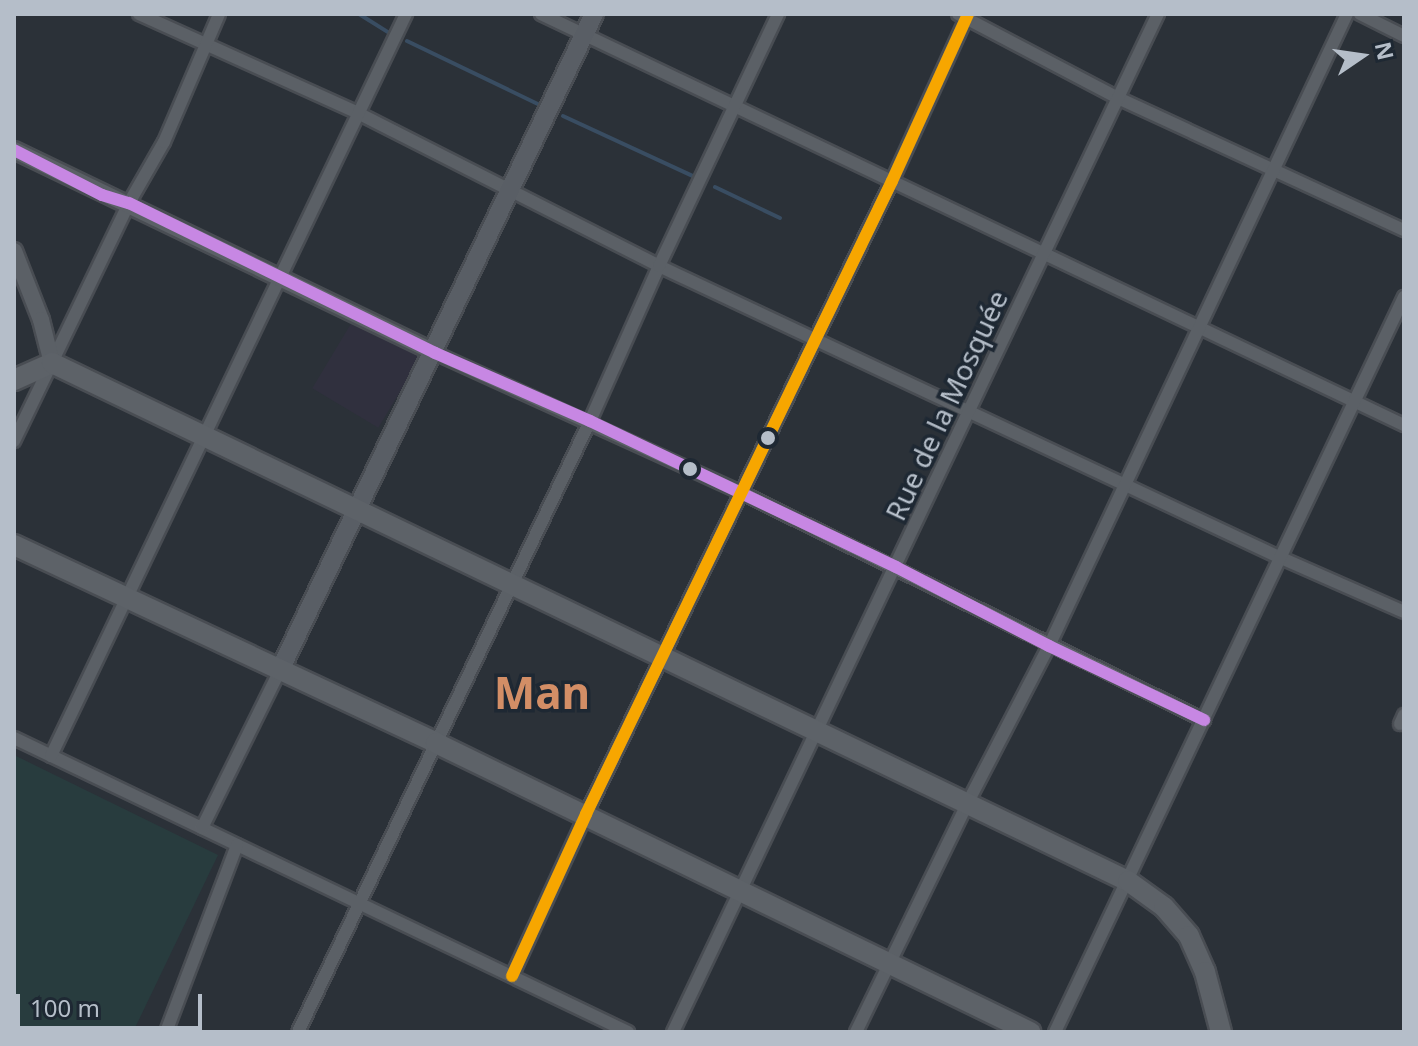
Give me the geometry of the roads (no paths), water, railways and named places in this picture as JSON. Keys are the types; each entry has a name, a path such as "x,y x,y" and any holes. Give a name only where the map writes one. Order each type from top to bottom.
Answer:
{"main road":[{"path":"280,670 435,353 594,14"},
{"path":"14,380 52,363 1128,881 1164,907 1189,936 1205,972 1221,1032"},
{"path":"14,545 586,814 1030,1032"}],"street":[{"path":"139,14 360,114 659,266 1281,558 1404,612"},
{"path":"14,441 129,203 164,142 219,14"},
{"path":"51,756 129,599 202,435 406,14"},
{"path":"541,14 1404,425"},
{"path":"298,1032 590,421 778,14"},
{"name":"Rue de la Mosquée","path":"673,1032 1158,14"},
{"path":"856,1032 967,804 1049,646 1347,14"},
{"path":"1360,14 1404,36"},
{"path":"512,976 586,814 892,181 964,15 1118,98 1404,230"},
{"path":"14,150 435,353 590,421 742,493 1204,720"},
{"path":"14,251 41,320 52,363"},
{"path":"1055,1032 1404,297"},
{"path":"202,828 280,670"},
{"path":"14,738 628,1032"},
{"path":"166,1032 237,845"}],"waterway":[{"path":"359,14 390,33"},
{"path":"407,41 540,105"},
{"path":"563,116 695,177"},
{"path":"715,187 780,218"}],"district":[{"name":"Man","path":"542,692"}]}
